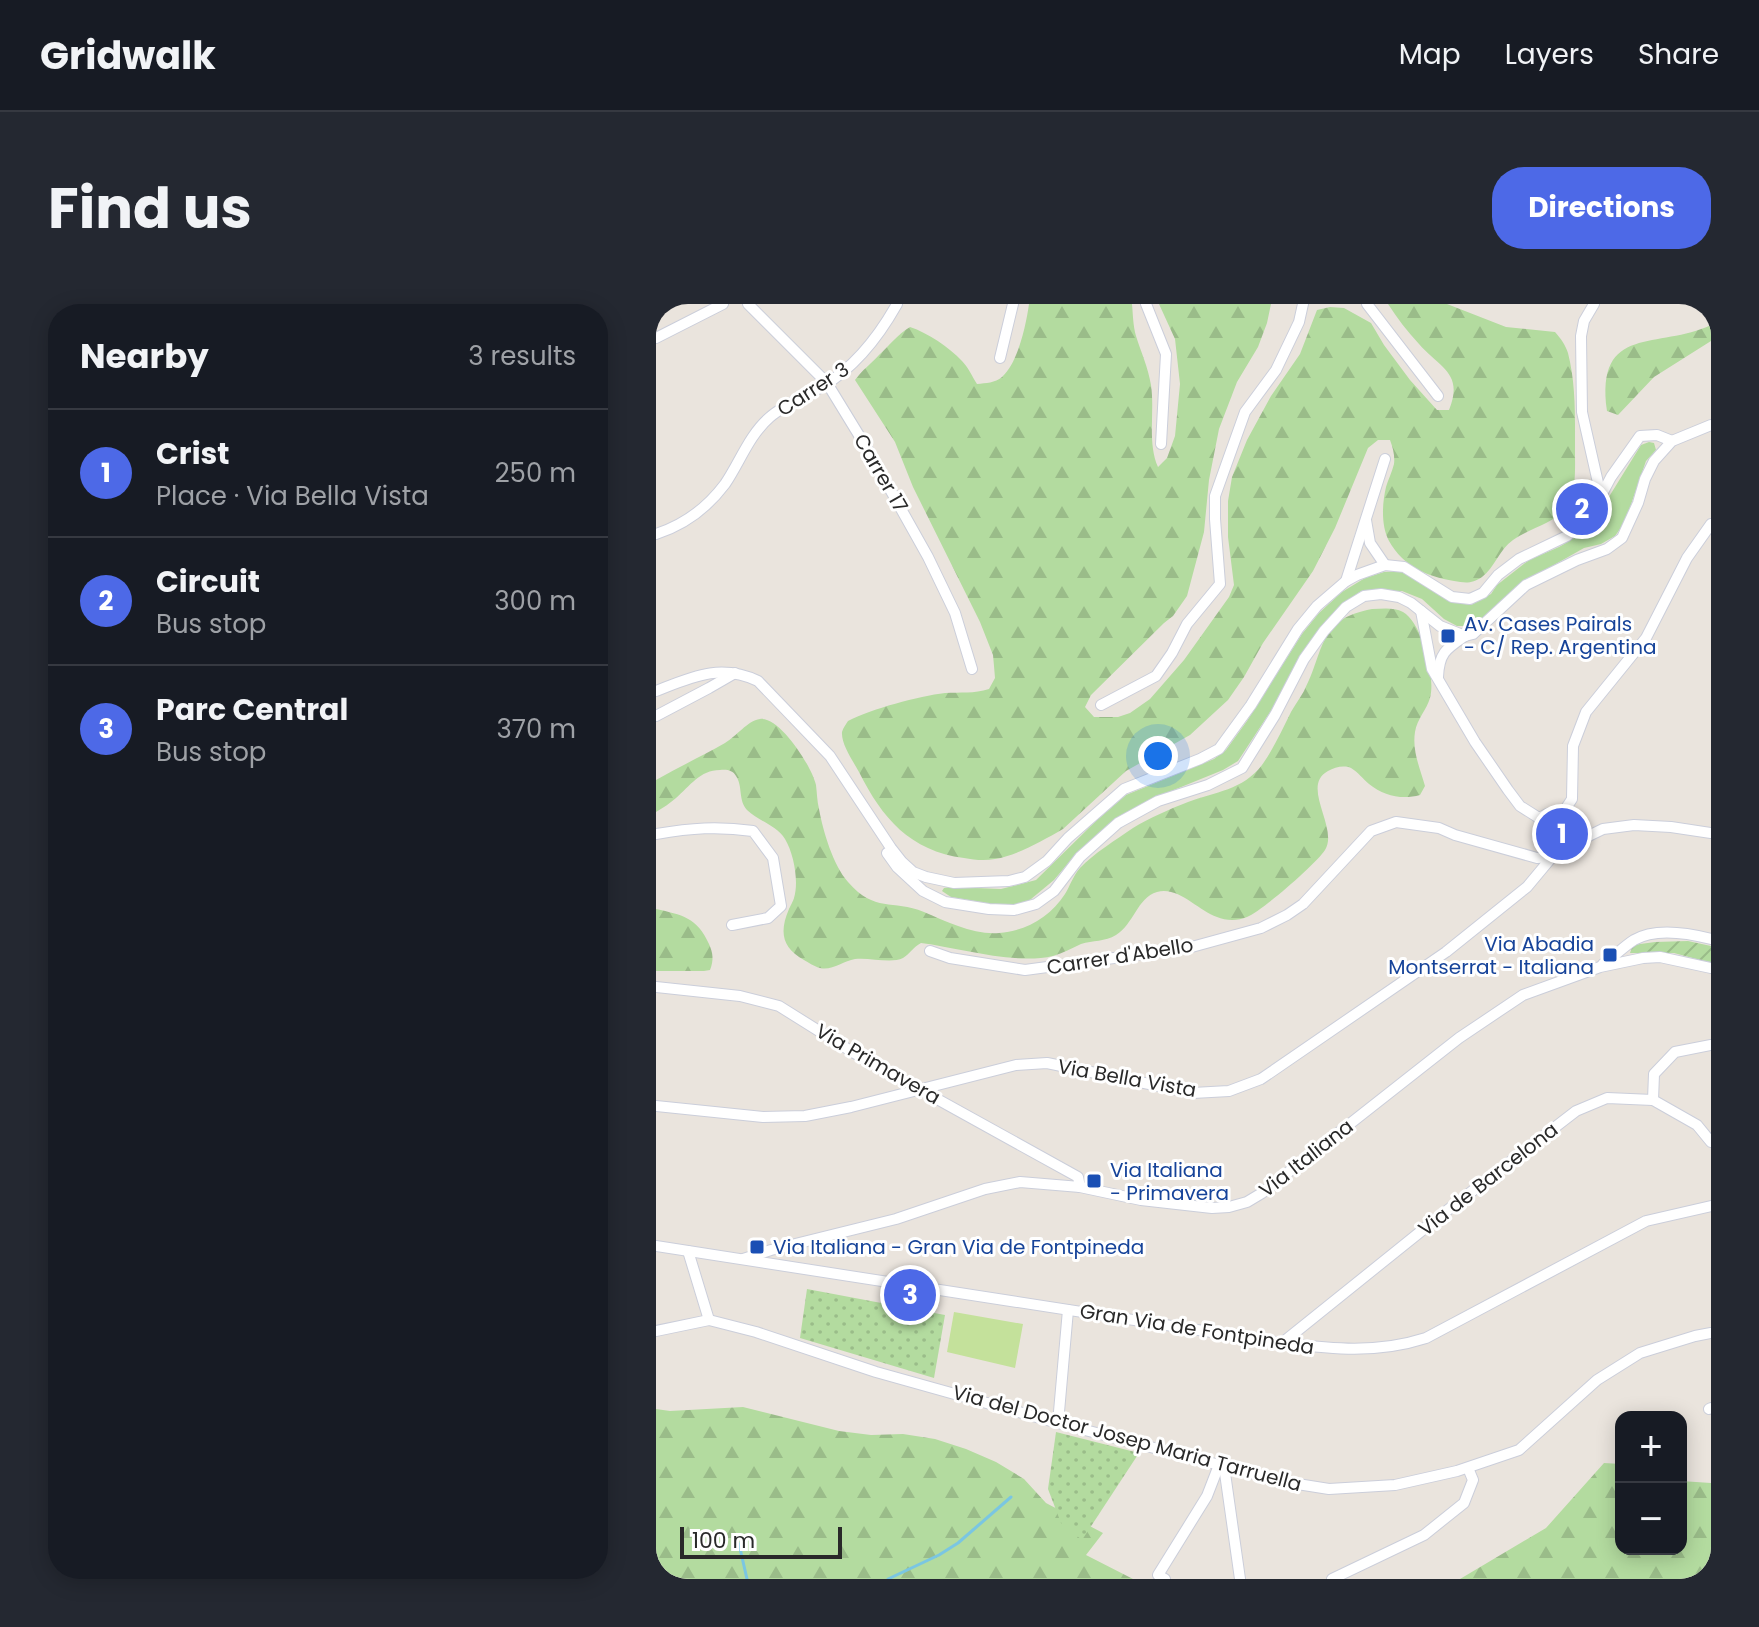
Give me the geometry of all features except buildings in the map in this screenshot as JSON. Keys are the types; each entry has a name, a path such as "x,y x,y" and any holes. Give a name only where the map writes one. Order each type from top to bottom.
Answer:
{"street":[{"path":"656,338 723,304"},
{"name":"Carrer 17","path":"748,304 827,383 928,557 955,613 972,669"},
{"name":"Carrer 3","path":"656,534 695,516 724,485 753,436 771,417 855,362 897,304"},
{"path":"1000,358 1013,304"},
{"path":"1146,304 1166,354 1161,444"},
{"path":"1101,705 1156,676 1187,624 1220,584 1215,496 1245,412 1276,370 1299,322 1303,304"},
{"path":"1367,304 1438,396"},
{"path":"1594,304 1584,321 1581,336 1582,412 1601,496"},
{"path":"1438,677 1440,658 1445,650 1480,630 1526,585 1607,549 1622,538 1654,461 1672,441 1711,425"},
{"path":"656,691 706,673 735,673 758,681 830,756 873,823 913,872 954,883 1009,881 1025,877 1047,861 1068,838 1124,789 1219,749 1251,705 1298,629 1317,606 1346,581 1385,565 1404,567 1452,597 1470,599 1483,593 1498,575 1519,559 1567,536 1586,518 1640,436 1657,435 1672,441"},
{"path":"1346,581 1385,459"},
{"path":"1366,517 1370,543 1385,565"},
{"path":"1539,818 1564,811 1572,799 1573,746 1586,712 1646,638 1687,558 1711,524"},
{"path":"873,823 882,845 897,867 923,891 945,902 1014,910 1036,904 1054,891 1080,857 1118,823 1158,801 1208,785 1242,768 1275,715 1304,659 1346,607 1364,596 1381,594 1399,597 1440,626 1465,636"},
{"path":"1421,611 1432,669 1475,742 1508,790 1520,806 1539,818 1552,857"},
{"path":"656,716 735,673"},
{"path":"1564,811 1585,838"},
{"name":"Carrer d'Abello","path":"930,951 950,958 1025,970 1188,948 1261,928 1303,904 1371,831 1396,822 1439,828 1537,858 1552,857"},
{"name":"Via Bella Vista","path":"656,1106 763,1117 805,1116 1016,1065 1047,1063 1193,1093 1229,1091 1261,1079 1446,952 1527,887 1552,857 1585,838 1603,829 1634,825 1711,833"},
{"path":"656,834 726,827 753,831 773,858 781,906 768,918 732,925"},
{"path":"1600,967 1641,937 1673,933 1711,939"},
{"path":"1600,967 1660,957 1711,968"},
{"name":"Via Italiana","path":"742,1260 1020,1182 1080,1187 1141,1200 1199,1207 1229,1207 1247,1202 1491,1015 1523,995 1600,967"},
{"name":"Via Primavera","path":"656,987 740,996 779,1006 854,1053 1078,1177 1080,1187"},
{"path":"1653,1100 1654,1074 1675,1052 1711,1045"},
{"name":"Via de Barcelona","path":"1282,1343 1576,1111 1607,1098 1653,1100 1697,1125 1711,1142"},
{"name":"Gran Via de Fontpineda","path":"656,1246 1282,1343 1350,1350 1391,1347 1426,1338 1646,1221 1711,1206"},
{"path":"688,1251 709,1320"},
{"path":"1058,1423 1068,1310"},
{"name":"Via del Doctor Josep Maria Tarruella","path":"656,1331 709,1320 756,1332 876,1372 1058,1423 1285,1482 1329,1489 1395,1485 1468,1468 1519,1450 1597,1380 1640,1353 1711,1333"},
{"path":"1165,1579 1158,1575 1207,1496 1222,1465"},
{"path":"1222,1465 1240,1579"},
{"path":"1332,1579 1424,1535 1464,1503 1473,1480 1468,1468"}],"green space":[{"path":"1029,304 1132,304 1135,332 1151,385 1152,437 1158,467 1167,458 1175,436 1180,384 1175,339 1159,304 1271,304 1258,347 1237,382 1219,429 1209,480 1204,532 1187,596 1173,616 1091,695 1085,707 1094,717 1118,717 1150,699 1184,660 1229,597 1234,585 1228,537 1232,477 1247,440 1271,396 1300,354 1317,310 1344,308 1371,323 1410,380 1437,410 1449,410 1453,398 1452,379 1410,334 1388,304 1447,304 1506,327 1555,332 1568,353 1574,389 1575,468 1571,498 1554,519 1508,544 1478,579 1465,582 1434,576 1409,564 1386,535 1384,500 1394,455 1390,440 1378,440 1368,448 1335,528 1313,571 1228,700 1190,735 1126,771 1063,829 1030,847 991,860 945,854 928,848 913,840 888,818 851,758 842,732 848,721 895,704 945,693 989,689 995,678 993,655 980,622 913,487 895,442 855,380 910,327 951,351 964,363 977,384 996,380 1013,363"},
{"path":"1711,325 1711,341 1654,377 1618,415 1607,411 1606,383 1611,364 1621,352 1635,344"},
{"path":"1654,443 1656,450 1646,461 1625,522 1615,536 1601,544 1584,548 1517,586 1485,620 1472,626 1457,626 1422,599 1402,591 1361,591 1340,606 1312,639 1276,703 1238,761 1123,814 1025,904 1004,906 951,897 942,891 950,887 1001,889 1036,880 1126,795 1214,759 1226,750 1247,721 1302,634 1319,613 1342,592 1365,578 1401,571 1453,602 1471,605 1491,594 1497,585 1529,560 1596,525 1607,500 1641,445"},
{"path":"1372,609 1403,612 1416,627 1426,651 1431,688 1429,702 1416,727 1414,739 1425,786 1420,795 1393,796 1375,788 1351,768 1340,767 1328,771 1320,778 1318,787 1327,830 1325,850 1276,897 1243,918 1221,918 1181,896 1165,891 1150,895 1116,935 1081,944 1053,956 1005,957 921,943 898,960 855,959 820,968 797,955 784,939 784,925 796,884 791,852 777,830 747,810 733,772 707,773 656,812 656,780 725,743 751,723 768,720 794,744 808,767 816,785 829,847 843,875 858,892 875,902 913,908 970,930 999,933 1019,929 1052,910 1080,868 1133,828 1188,802 1237,785 1254,773 1270,752 1304,691 1332,629 1341,620"},
{"path":"1548,819 1565,823 1577,836 1559,848 1549,831"},
{"path":"656,909 681,916 699,928 711,950 710,970 656,971"},
{"path":"1688,941 1711,946 1711,963 1674,953 1630,953 1633,945"},
{"path":"807,1289 945,1315 934,1378 800,1338"},
{"path":"954,1312 1023,1324 1015,1368 947,1352"},
{"path":"743,1407 839,1431 935,1439 996,1462 1024,1479 1046,1503 1103,1533 1086,1555 1133,1579 656,1579 656,1409"},
{"path":"1056,1432 1139,1453 1082,1540 1061,1523 1048,1489"},
{"path":"1604,1463 1615,1464 1615,1555 1687,1555 1687,1481 1711,1483 1711,1579 1460,1579 1546,1528"}],"waterway":[{"path":"888,1579 958,1543 1011,1497"},
{"path":"739,1544 747,1579"}],"place":[{"name":"Circuit","path":"1582,509"},
{"name":"Av. Cases Pairals - C/ Rep. Argentina","path":"1448,636"},
{"name":"Crist","path":"1562,834"},
{"name":"Via Abadia Montserrat - Italiana","path":"1610,955"},
{"name":"Via Italiana - Primavera","path":"1094,1181"},
{"name":"Via Italiana - Gran Via de Fontpineda","path":"757,1247"},
{"name":"Parc Central","path":"910,1295"}]}
